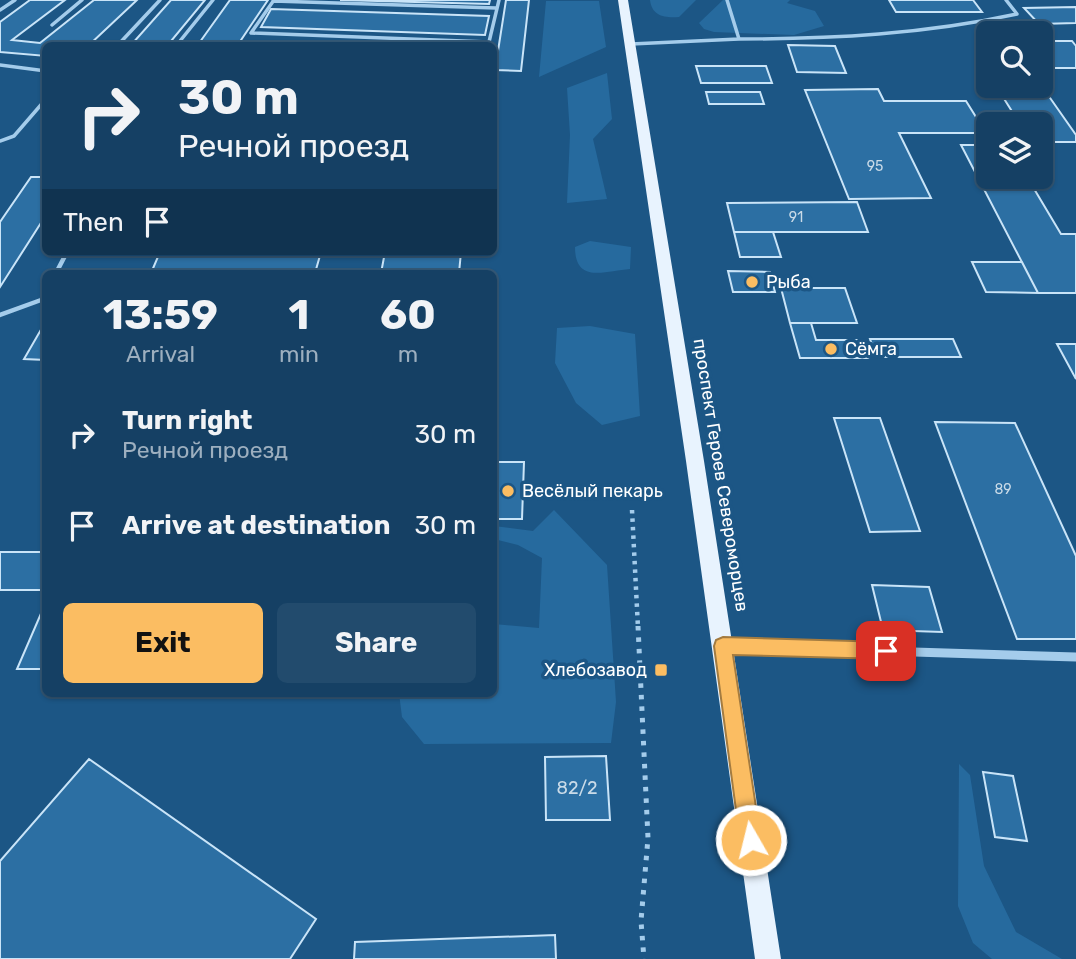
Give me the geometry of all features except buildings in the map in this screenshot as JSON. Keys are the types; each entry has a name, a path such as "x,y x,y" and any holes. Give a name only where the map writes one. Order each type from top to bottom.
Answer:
{"main road":[{"name":"проспект Героев Североморцев","path":"623,0 723,646 768,959"}],"street":[{"path":"723,646 1076,657"}],"lane":[{"path":"0,10 15,0"},
{"path":"52,25 82,0"},
{"path":"121,42 160,0"},
{"path":"179,42 213,0"},
{"path":"496,8 273,1 251,33 489,42 499,0"},
{"path":"727,0 739,39"},
{"path":"631,44 739,39 812,40 966,26 1017,14 1006,0"},
{"path":"0,65 42,70"},
{"path":"0,141 13,136 42,103"},
{"path":"0,315 42,299"}],"path":[{"path":"632,510 648,838 640,920 644,959"}],"shaded area":[{"path":"650,0 696,0 679,17 674,17 656,13"},
{"path":"723,0 790,0 787,3 815,11 824,26 794,35 714,32 704,29 699,23"},
{"path":"546,1 599,1 606,47 539,77"},
{"path":"607,73 612,119 593,139 607,199 567,203 570,135 567,88"},
{"path":"590,241 631,247 630,269 602,273 586,271 576,259 575,247"},
{"path":"590,326 635,334 640,416 602,425 576,403 555,363 557,328"},
{"path":"554,510 607,565 616,702 611,743 424,744 402,717 400,697 497,697 497,624 539,628 542,558 518,545 497,540 497,526 533,531"},
{"path":"959,764 970,775 984,866 1016,932 1062,959 992,959 973,943 958,906"}],"place":[{"name":"Рыба","path":"752,282"},
{"name":"Сёмга","path":"831,349"},
{"name":"Весёлый пекарь","path":"508,491"},
{"name":"Хлебозавод","path":"661,670"}],"route":[{"path":"751,840 723,646 886,651"}]}
